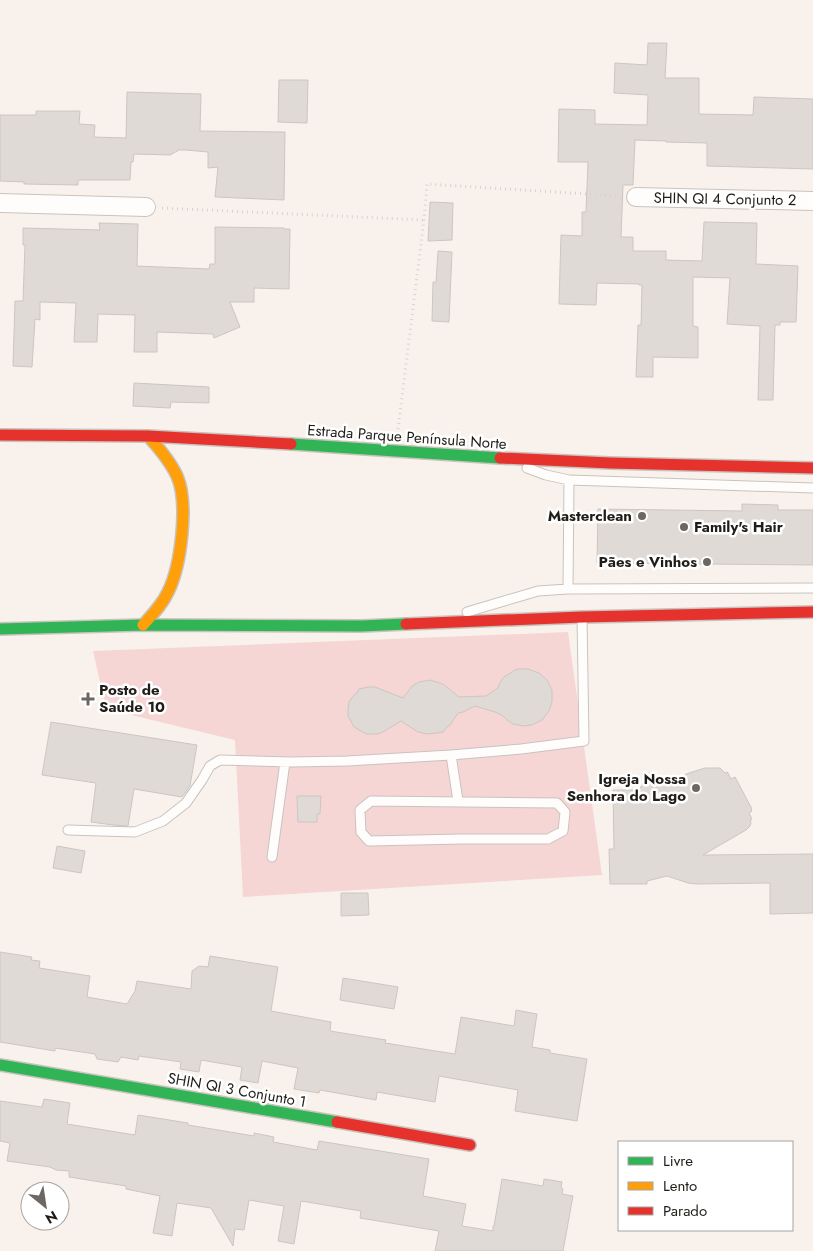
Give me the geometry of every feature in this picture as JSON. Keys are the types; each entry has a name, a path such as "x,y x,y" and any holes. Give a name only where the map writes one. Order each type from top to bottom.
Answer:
{"main road":[{"name":"Estrada Parque Península Norte","path":"0,435 148,436 610,463 813,468"},
{"path":"143,625 163,602 173,581 180,552 183,504 180,484 173,469 148,436"},
{"path":"0,629 143,625 362,626 582,617 813,612"},
{"name":"SHIN QI 3 Conjunto 1","path":"0,1065 470,1145"}],"street":[{"name":"SHIN QI 4 Conjunto 2","path":"636,197 813,201"},
{"path":"0,203 146,207"}],"lane":[{"path":"468,456 520,466 546,476 569,480 813,488"},
{"path":"568,589 569,480"},
{"path":"431,623 538,591 568,589 813,588"},
{"path":"68,830 135,832 163,821 186,803 210,766 220,760 347,761 451,755 584,741 582,617"},
{"path":"451,755 458,801"},
{"path":"272,857 285,762"},
{"path":"371,801 458,801 557,803 565,812 563,831 548,839 369,841 361,832 360,810 371,801"}],"path":[{"path":"396,450 427,184 636,197"},
{"path":"146,207 424,220"}],"shaded area":[{"path":"568,632 602,875 243,897 235,740 106,709 93,651"}],"building":[{"path":"648,43 667,43 665,78 699,78 699,114 753,115 754,97 813,99 813,169 707,166 707,143 635,140 633,185 623,185 621,237 633,237 633,251 666,251 666,260 702,261 704,222 757,223 756,264 798,266 796,322 780,322 780,325 775,325 773,400 758,400 760,326 727,324 730,278 693,277 693,326 698,327 698,358 653,357 653,377 636,377 638,325 641,325 642,285 597,283 596,305 559,304 561,235 582,236 582,212 586,212 588,162 558,162 559,109 595,110 595,124 647,125 648,95 614,93 615,63 647,65"},
{"path":"279,80 308,80 307,123 278,122"},
{"path":"127,92 201,94 200,131 285,132 284,200 215,197 218,167 208,168 208,152 186,150 179,150 170,155 134,154 133,162 131,162 130,180 78,180 78,185 24,184 24,182 0,181 0,115 36,115 36,111 80,111 79,124 95,125 94,137 126,138"},
{"path":"430,202 453,203 452,240 428,241"},
{"path":"99,223 138,224 137,266 209,269 210,264 215,264 215,227 290,229 289,289 254,288 254,302 230,302 240,327 214,338 213,334 157,332 157,352 134,352 135,315 98,314 97,342 74,342 76,303 40,302 40,320 35,319 32,367 13,366 15,301 23,301 25,245 23,245 23,228 100,230"},
{"path":"438,251 452,252 449,322 432,321 433,282 436,282"},
{"path":"134,383 209,387 209,403 171,402 170,408 133,406"},
{"path":"742,504 778,505 778,510 813,510 813,565 597,563 598,509 742,511"},
{"path":"517,669 528,669 539,673 547,680 552,690 552,702 549,711 542,720 532,725 513,724 502,715 475,706 458,713 443,732 427,734 418,732 401,721 381,733 366,734 354,727 348,716 349,702 359,689 375,687 403,698 412,686 419,682 430,680 443,684 459,697 486,696 498,688 504,677"},
{"path":"51,722 197,745 190,786 182,797 134,789 128,826 91,822 96,783 42,775"},
{"path":"705,768 720,768 725,773 728,773 731,779 735,777 752,809 749,813 752,819 750,820 750,826 746,830 703,855 813,854 813,913 770,914 770,883 696,884 667,876 647,881 647,884 610,884 609,849 614,849 613,790 639,790 650,772 674,786 686,774"},
{"path":"297,796 321,796 320,814 317,814 317,822 298,822"},
{"path":"57,846 85,851 81,873 53,868"},
{"path":"341,893 368,893 369,915 341,916"},
{"path":"0,952 32,957 31,960 40,961 39,968 90,976 87,997 127,1004 135,991 137,981 191,989 192,971 199,966 208,967 210,956 278,967 271,1011 331,1022 330,1031 386,1040 385,1043 455,1054 461,1017 514,1026 516,1010 537,1014 532,1047 550,1050 550,1053 587,1059 577,1121 515,1111 518,1090 439,1076 435,1102 377,1092 376,1100 320,1090 319,1093 294,1089 298,1068 262,1061 258,1083 240,1080 242,1067 201,1060 199,1072 180,1069 181,1062 139,1056 138,1060 121,1057 118,1062 97,1059 95,1054 55,1048 55,1051 0,1042"},
{"path":"343,978 398,987 394,1009 340,1000"},
{"path":"44,1099 70,1103 67,1124 135,1135 138,1115 254,1136 254,1133 274,1137 273,1142 317,1150 319,1141 429,1159 423,1196 466,1204 462,1226 493,1231 502,1179 543,1186 544,1179 562,1182 562,1194 573,1196 563,1251 435,1251 439,1231 360,1218 361,1211 301,1201 294,1244 278,1241 284,1206 249,1200 244,1230 235,1229 233,1246 211,1208 177,1203 172,1236 153,1233 160,1196 126,1189 126,1186 69,1177 69,1171 7,1161 10,1143 0,1141 0,1101 42,1107"}],"traffic: fast":[{"path":"291,444 500,458"},
{"path":"0,629 143,625 362,626 406,624"},
{"path":"0,1065 337,1122"}],"traffic: slow":[{"path":"143,625 163,601 173,581 180,551 183,518 181,488 177,476 164,455 148,436"}],"traffic: jam":[{"path":"0,435 148,436 291,444"},
{"path":"500,458 813,468"},
{"path":"406,624 582,617 813,612"},
{"path":"337,1122 470,1145"}],"place":[{"name":"Masterclean","path":"642,516"},
{"name":"Family's Hair","path":"684,527"},
{"name":"Pães e Vinhos","path":"707,562"},
{"name":"Posto de Saúde 10","path":"88,699"},
{"name":"Igreja Nossa Senhora do Lago","path":"696,788"}]}
